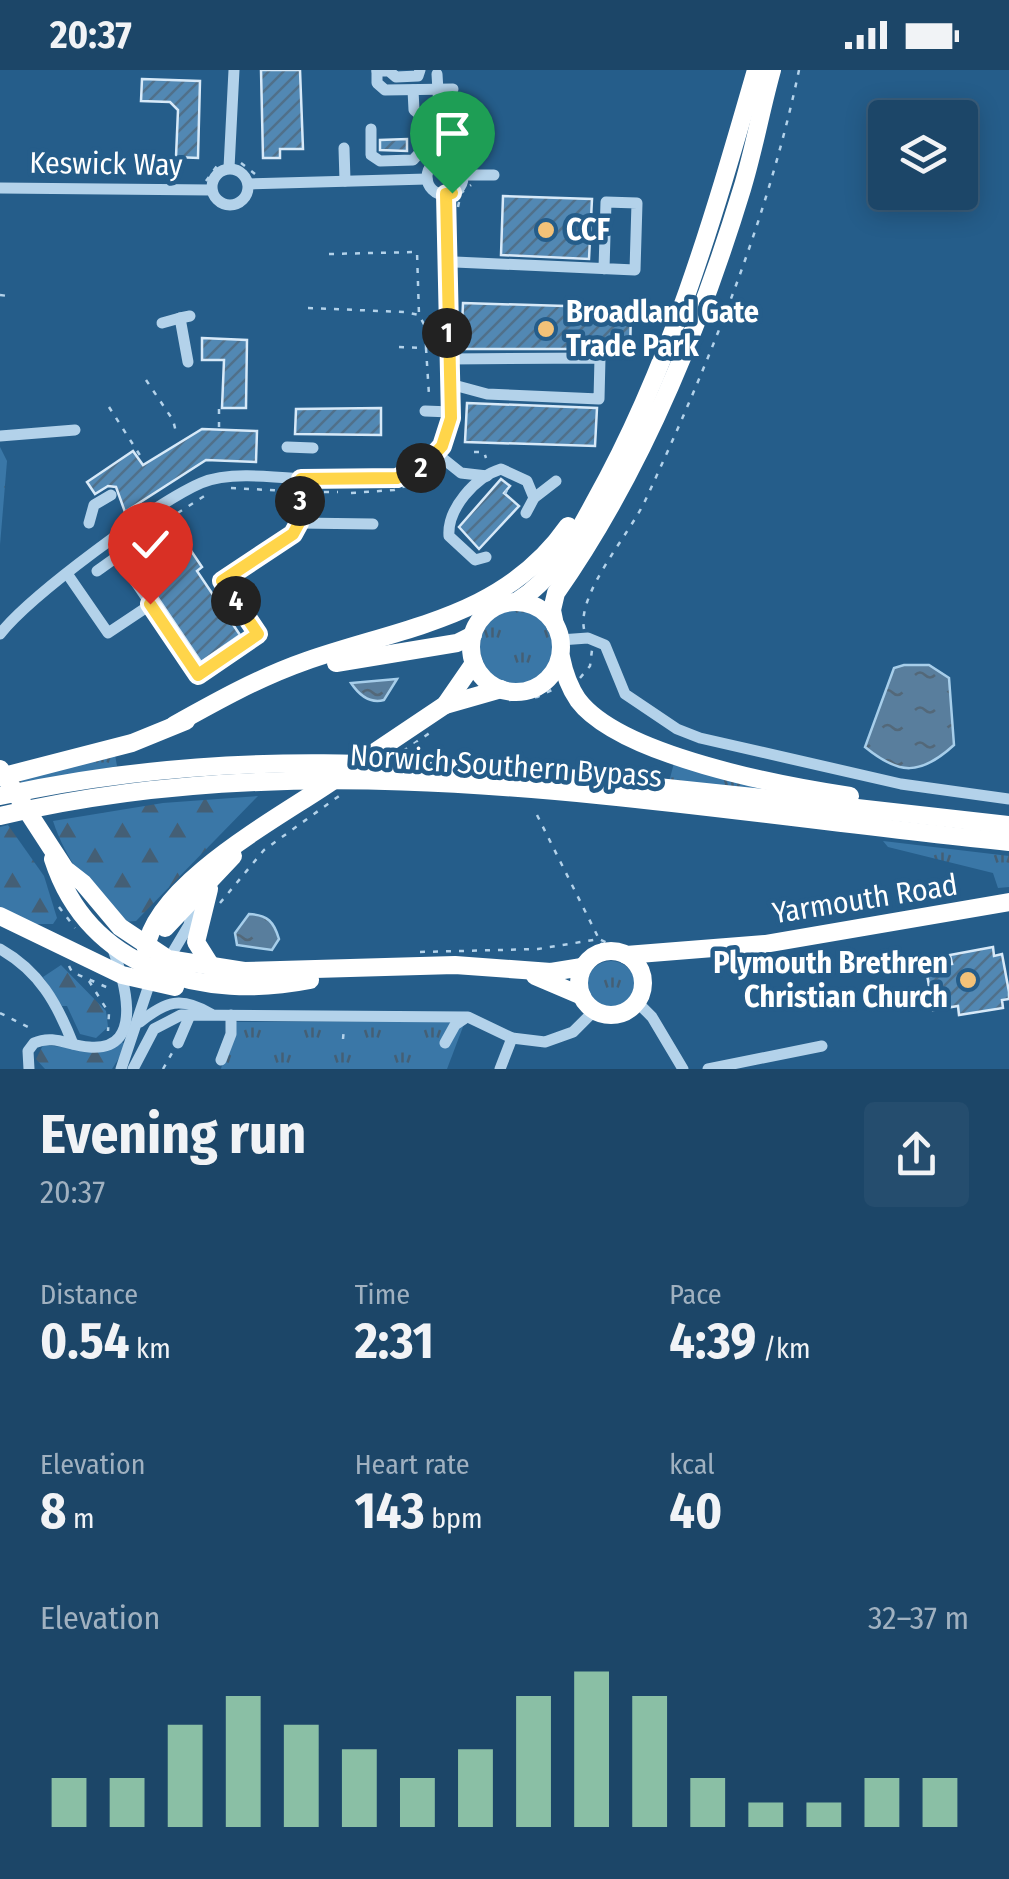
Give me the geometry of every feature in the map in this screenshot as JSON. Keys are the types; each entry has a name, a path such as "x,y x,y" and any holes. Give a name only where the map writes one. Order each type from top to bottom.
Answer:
{"highway":[{"path":"0,777 85,758 174,726 297,674 382,653 458,643 473,636 489,612 516,602 554,570 616,463 695,276 740,126 752,70"},
{"path":"772,70 744,184 700,314 644,440 556,593 552,610 569,684 585,708 609,724 711,768 792,787 1009,823"},
{"path":"174,726 274,673 462,614 555,544 641,406"},
{"path":"141,958 206,866 418,722 501,689 536,687 554,671 559,640 531,605 516,602"},
{"path":"473,636 474,663 485,679 501,689"},
{"path":"444,714 474,663"},
{"name":"Norwich Southern Bypass","path":"0,796 178,768 349,760 526,773 1009,823"},
{"path":"0,769 51,852 141,958"},
{"name":"Norwich Southern Bypass","path":"0,816 87,799 214,783 376,780 564,794 1009,842"},
{"path":"141,958 249,838"},
{"path":"51,852 61,883 81,915 141,958 213,969 360,970 455,964 521,970 582,968 602,945 626,955 636,965 642,982 637,1002 616,1014 521,970"},
{"path":"37,934 62,935 81,915 81,902 65,870"},
{"path":"212,879 196,942 213,969"},
{"name":"Yarmouth Road","path":"642,982 674,962 742,947 1005,905"},
{"path":"0,916 37,934 255,986 360,970"},
{"name":"Yarmouth Road","path":"626,955 742,947"},
{"path":"582,968 588,1003"}],"street":[{"path":"229,168 234,70"},
{"path":"420,70 418,76 402,78 377,71 380,88 453,89"},
{"path":"437,74 442,159"},
{"path":"371,129 372,155 380,162 413,160 426,146 425,119 414,110 413,90"},
{"path":"344,148 344,182"},
{"path":"466,170 456,190 446,194 434,190 427,179 431,166 442,159 488,179"},
{"path":"229,168 243,174 248,184 246,197 229,209 217,201 211,190 216,174 229,168"},
{"path":"248,184 427,179"},
{"name":"Keswick Way","path":"0,188 211,190"},
{"path":"0,634 20,611 68,574 202,484 224,478 397,478 424,466 449,430 451,412 446,194"},
{"path":"446,262 604,269 635,270 637,203 606,202 604,269"},
{"path":"162,322 184,317 188,362"},
{"path":"449,359 600,358 599,399 487,394 450,384"},
{"path":"424,411 451,412"},
{"path":"1,440 75,430"},
{"path":"287,448 313,448"},
{"path":"436,453 462,473 487,476 509,470 527,482 534,498"},
{"path":"460,502 462,473"},
{"path":"485,556 449,536 448,524 460,502 487,476"},
{"path":"97,571 118,556 198,675 258,634 222,581 293,534 299,523 301,479"},
{"path":"526,513 534,498 556,481"},
{"path":"89,523 94,505 111,495"},
{"path":"299,523 373,524"},
{"path":"68,574 108,633 150,604"},
{"path":"0,617 20,611"},
{"path":"559,640 588,638 605,644 625,694 677,729 700,738 900,784 1009,800"},
{"path":"0,949 41,981 73,1044"},
{"path":"121,1069 140,1022 141,958"},
{"path":"29,1069 28,1051 44,1038 102,1046 122,1029 141,958"},
{"path":"140,1022 165,1002 186,1002 211,1014"},
{"path":"637,1002 652,1017 683,1069"},
{"path":"133,1069 160,1024 190,1015 468,1018 526,1042 560,1039 588,1003"},
{"path":"178,1042 190,1015"},
{"path":"221,1060 231,1034 231,1016"},
{"path":"445,1043 454,1025 468,1018"},
{"path":"500,1069 512,1038"},
{"path":"708,1069 822,1046"}],"path":[{"path":"569,684 590,666 583,606 640,511 732,296 770,180 798,70"},
{"path":"448,144 466,170"},
{"path":"458,209 466,188 488,179"},
{"path":"329,254 417,252 429,395"},
{"path":"0,295 8,296"},
{"path":"308,308 420,316"},
{"path":"426,328 447,326"},
{"path":"399,347 426,348"},
{"path":"146,380 173,420 176,432"},
{"path":"109,407 144,460"},
{"path":"219,408 219,427"},
{"path":"474,452 484,452 486,458"},
{"path":"222,488 281,491"},
{"path":"122,549 216,490"},
{"path":"393,758 444,714"},
{"path":"216,911 245,869 352,787"},
{"path":"405,953 602,945 537,814"},
{"path":"89,980 110,1013 110,1028 102,1046"},
{"path":"0,1013 36,1031"},
{"path":"343,1038 344,1016"},
{"path":"24,1024 23,1035 64,1021"},
{"path":"163,1069 178,1042"}],"green space":[{"path":"0,447 7,461 0,545"},
{"path":"517,610 543,621 554,647 543,673 517,684 491,673 480,647 491,621"},
{"path":"115,755 117,766 0,789 0,783"},
{"path":"674,763 727,780 811,797 669,782"},
{"path":"258,796 136,921 122,922 91,889 72,863 53,821 163,803"},
{"path":"8,825 44,876 57,918 53,924 32,924 0,907 0,827"},
{"path":"883,841 1009,856 1009,887 998,888 993,873 888,847"},
{"path":"611,961 628,968 635,985 628,1002 611,1009 594,1002 587,985 594,968"},
{"path":"61,965 106,1011 108,1027 96,1038 80,1034 67,1006 62,1006 43,977"},
{"path":"234,1022 464,1024 447,1069 221,1069"},
{"path":"120,1041 127,1045 112,1069 45,1069 36,1059 43,1045 103,1051"}],"water":[{"path":"929,665 949,678 954,745 920,767 888,763 865,747 894,668"},
{"path":"397,679 384,700 379,701 365,698 351,683"},
{"path":"249,914 266,918 272,924 279,939 272,950 237,945 235,933"}],"building":[{"path":"261,70 300,70 303,149 280,149 280,158 263,158"},
{"path":"142,79 200,81 198,158 176,157 178,110 170,102 141,101"},
{"path":"407,139 407,151 380,150 380,140"},
{"name":"CCF","path":"503,196 592,199 589,259 501,255"},
{"name":"Broadland Gate Trade Park","path":"463,303 631,308 630,354 600,349 461,349"},
{"path":"202,338 247,340 246,408 222,408 224,360 202,360"},
{"path":"467,403 597,408 595,446 465,442"},
{"path":"381,408 381,435 295,434 296,409"},
{"path":"202,429 257,431 256,462 206,460 125,512 116,487 108,486 95,494 87,482 133,451 143,465"},
{"path":"501,479 510,486 504,493 519,506 479,549 459,527"},
{"path":"175,527 202,567 197,571 240,635 201,662 131,558"},
{"name":"Plymouth Brethren Christian Church","path":"993,947 994,956 1002,954 1009,992 1009,999 1002,1000 1003,1008 959,1015 958,1006 933,1010 926,968 952,964 950,955"}],"place":[{"name":"CCF","path":"546,230"},
{"name":"Broadland Gate Trade Park","path":"546,329"},
{"name":"Plymouth Brethren Christian Church","path":"968,980"}],"route":[{"path":"150,604 198,675 258,634 222,581 293,534 299,523 301,479 397,478 416,472 442,446 451,418 446,194 452,193"}]}
